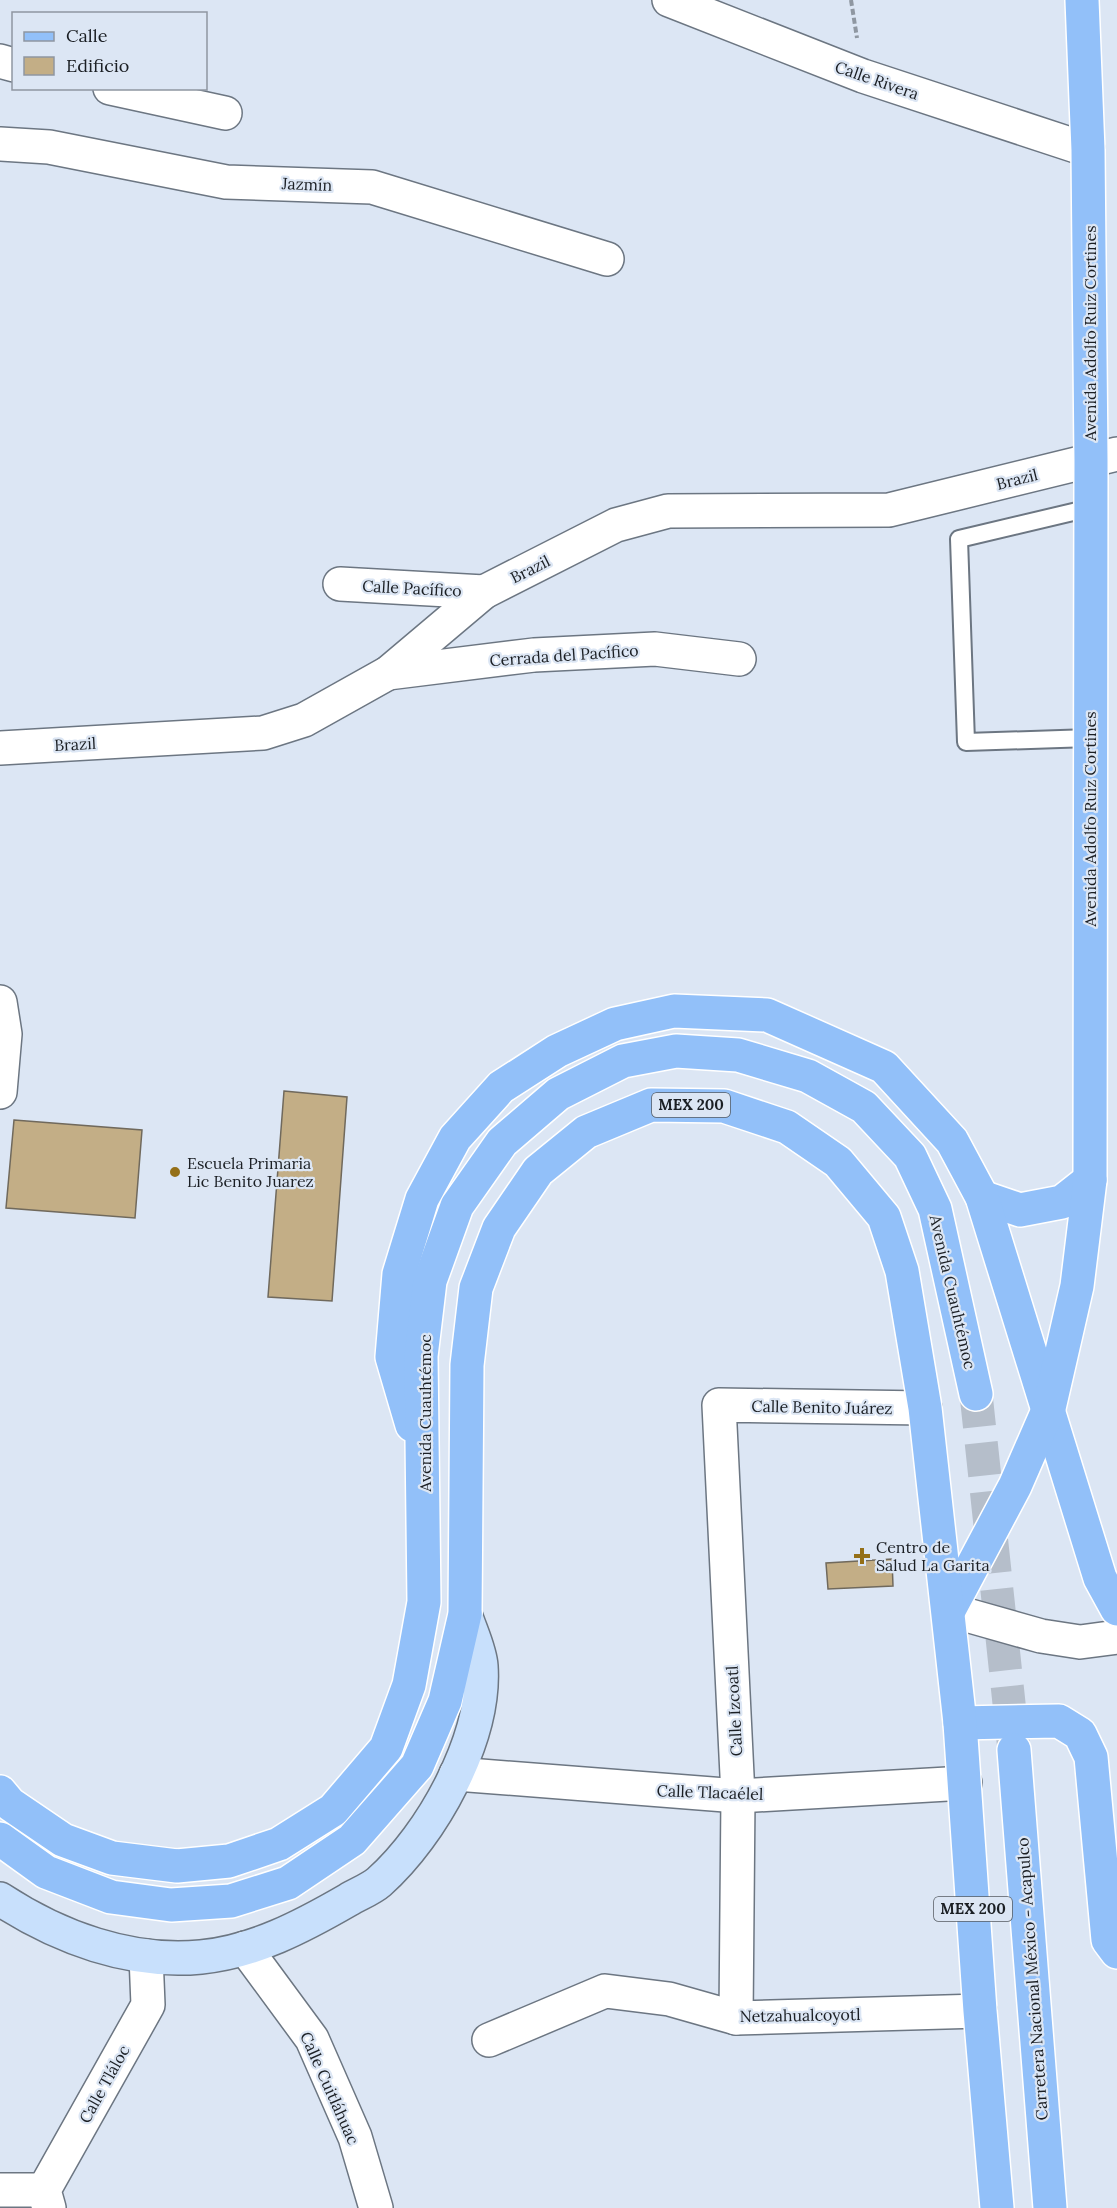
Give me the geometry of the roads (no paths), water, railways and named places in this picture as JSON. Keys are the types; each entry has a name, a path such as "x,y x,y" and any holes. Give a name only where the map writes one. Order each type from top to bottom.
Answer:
{"main road":[{"name":"Avenida Adolfo Ruiz Cortines","path":"949,1610 1015,1486 1048,1408 1077,1286 1090,1180 1090,508 1104,457 1082,0"},
{"path":"424,1464 392,1357 399,1274 422,1199 455,1138 501,1087 556,1051 615,1024 674,1011 767,1015 884,1067 952,1142 982,1197 1100,1578 1117,1609"},
{"name":"Avenida Cuauhtémoc","path":"0,1792 10,1804 63,1840 112,1858 177,1866 228,1861 279,1844 333,1810 386,1748 409,1685 424,1602 421,1356 430,1281 457,1206 501,1142 558,1094 623,1061 676,1051 738,1055 808,1076 864,1107 910,1156 935,1209 976,1394"},
{"name":"MEX 200","path":"465,1614 467,1365 476,1288 499,1228 538,1170 586,1132 651,1105 724,1106 787,1127 838,1162 884,1217 902,1271 925,1408 960,1723 980,2011 997,2208"},
{"path":"982,1197 1020,1210 1062,1203 1090,1180"},
{"path":"0,1839 46,1872 111,1898 171,1905 231,1901 288,1883 352,1840 417,1766 445,1701 465,1614"},
{"path":"960,1723 1059,1721 1080,1734 1091,1757 1108,1940 1117,1952"},
{"name":"Carretera Nacional México - Acapulco","path":"1014,1750 1050,2208"}],"street":[{"name":"Calle Rivera","path":"669,0 863,76 1088,150"},
{"path":"120,90 225,113"},
{"name":"Jazmín","path":"0,144 49,147 226,182 372,187 608,259"},
{"name":"Brazil","path":"0,748 263,733 304,720 388,673 484,592 616,525 668,511 890,510 1104,457"},
{"name":"Calle Pacífico","path":"340,584 484,592"},
{"name":"Cerrada del Pacífico","path":"388,673 534,655 655,649 739,659"},
{"path":"0,1002 5,1034 0,1092"},
{"name":"Calle Benito Juárez","path":"719,1405 925,1408"},
{"name":"Calle Izcoatl","path":"719,1405 738,1796 736,2018"},
{"path":"949,1610 1041,1636 1080,1641 1117,1637"},
{"path":"0,1899 78,1941 146,1956 201,1957 245,1948 302,1927 379,1882 431,1822 456,1774 478,1717 481,1665 465,1614"},
{"name":"Calle Tlacaélel","path":"456,1774 738,1796 965,1783"},
{"name":"Calle Cuitláhuac","path":"245,1948 312,2039 355,2137 375,2208"},
{"name":"Calle Tláloc","path":"47,2199 148,2005 146,1956"},
{"name":"Netzahualcoyotl","path":"489,2040 605,1991 669,2000 736,2018 980,2011"},
{"path":"0,2190 47,2199"}],"lane":[{"path":"1090,508 959,539 966,742 1090,738"}],"tunnel":[{"path":"976,1394 1014,1750"}],"place":[{"name":"Escuela Primaria Lic Benito Juarez","path":"175,1172"},
{"name":"Centro de Salud La Garita","path":"862,1556"}]}
